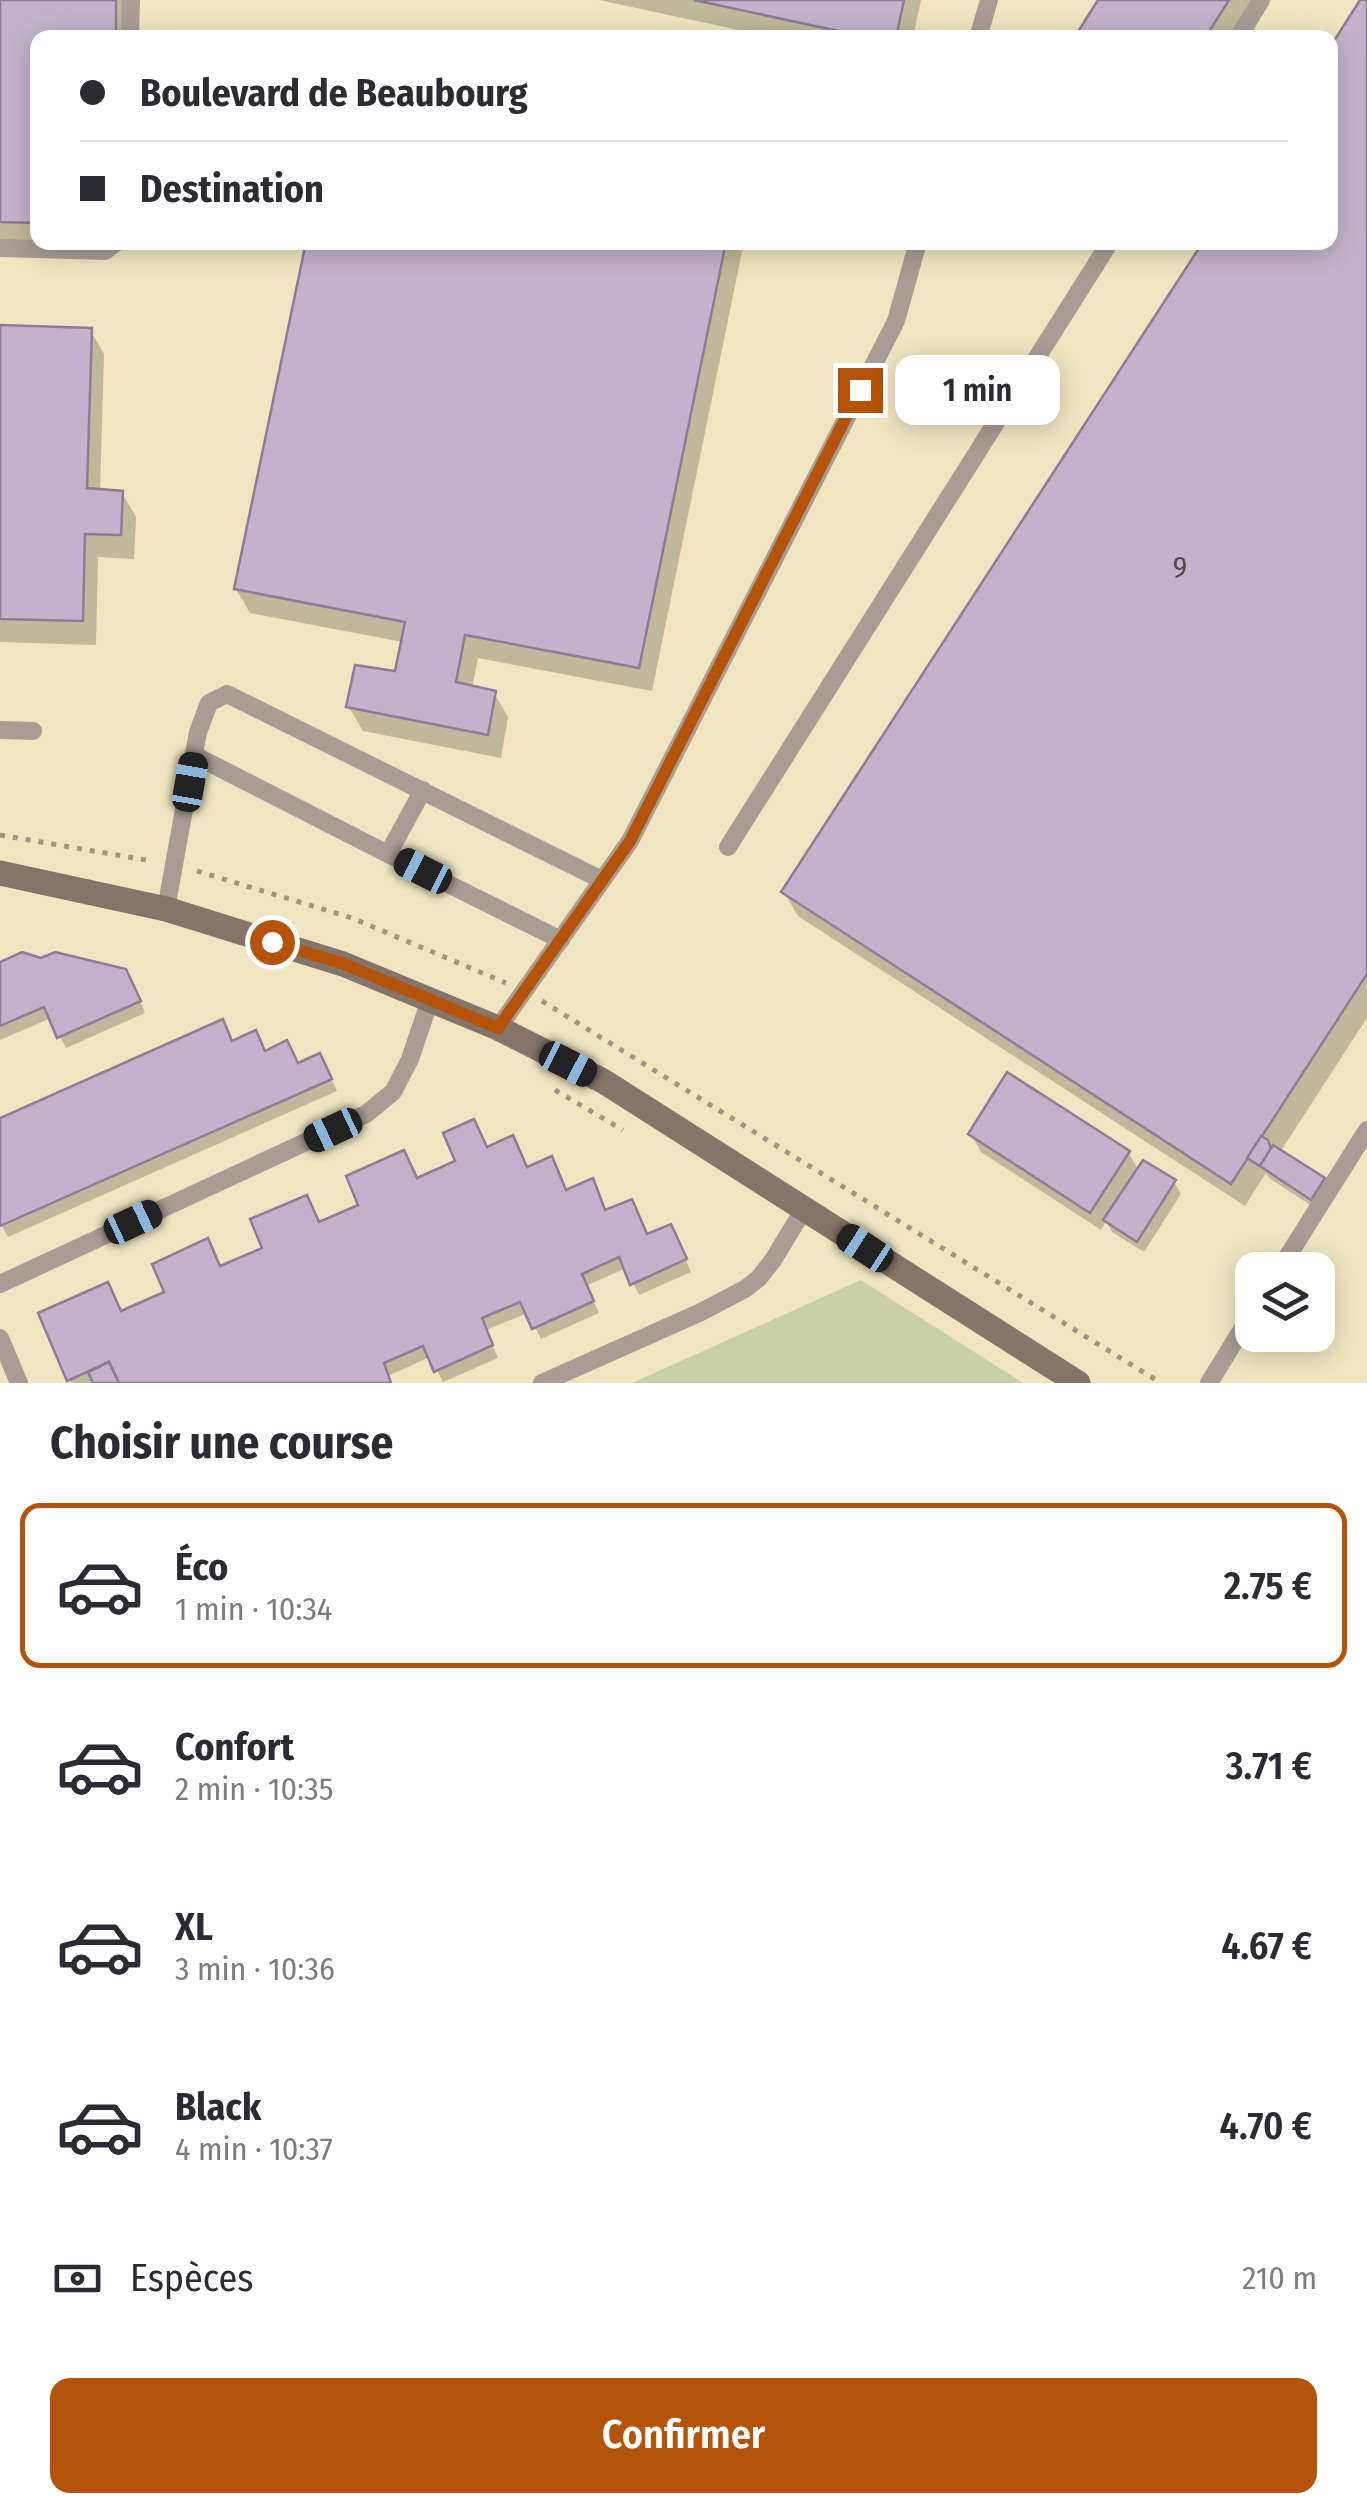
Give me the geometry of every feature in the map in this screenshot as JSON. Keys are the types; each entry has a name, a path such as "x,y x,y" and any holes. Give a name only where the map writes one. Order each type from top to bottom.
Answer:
{"main road":[{"path":"0,874 166,909 344,964 498,1028 602,1081 1078,1383"}],"lane":[{"path":"130,0 130,30"},
{"path":"980,30 989,0"},
{"path":"1243,30 1262,0"},
{"path":"0,248 30,249"},
{"path":"52,250 108,250"},
{"path":"498,1028 630,841 896,321 916,250"},
{"path":"728,847 1105,250"},
{"path":"166,909 198,732 209,702 228,694 602,880"},
{"path":"0,730 33,731"},
{"path":"194,755 560,940"},
{"path":"388,854 423,790"},
{"path":"0,1284 366,1114 393,1092 410,1059 430,1000"},
{"path":"1291,1252 1367,1130"},
{"path":"542,1383 745,1289 760,1278 804,1209"},
{"path":"0,1338 19,1383"},
{"path":"1209,1383 1235,1341"}],"shaded area":[{"path":"0,0 1367,0 1367,1383 0,1383"}],"green space":[{"path":"861,1280 1023,1383 632,1383"}],"building":[{"path":"0,0 116,0 116,30 30,30 30,223 0,222"},
{"path":"694,0 904,0 898,30 834,30"},
{"path":"1098,0 1229,0 1210,30 1079,30"},
{"path":"1360,0 1367,0 1367,974 1231,1184 781,892 1198,250 1338,250 1338,34"},
{"path":"304,250 724,250 639,668 465,635 456,682 496,691 488,735 346,707 355,665 395,671 405,622 234,589"},
{"path":"0,325 92,328 87,488 123,491 121,535 85,534 83,621 0,619"},
{"path":"22,952 41,958 55,952 126,969 141,1001 57,1038 44,1007 0,1026 0,962"},
{"path":"223,1019 232,1041 256,1030 265,1051 287,1040 298,1063 320,1053 332,1079 0,1226 0,1118"},
{"path":"1007,1072 1130,1151 1090,1213 968,1134"},
{"path":"474,1119 487,1147 513,1135 527,1167 552,1156 566,1190 593,1178 605,1210 632,1199 647,1234 671,1224 687,1259 630,1285 619,1257 582,1274 594,1301 532,1329 520,1302 482,1318 493,1345 434,1372 423,1346 384,1363 391,1383 119,1383 109,1362 67,1381 38,1313 108,1282 121,1311 164,1292 152,1264 208,1238 220,1266 262,1248 250,1219 307,1195 319,1222 358,1205 346,1176 404,1150 417,1178 455,1161 443,1133"},
{"path":"1261,1136 1268,1140 1271,1150 1260,1166 1247,1158"},
{"path":"1273,1145 1325,1178 1311,1200 1260,1166"},
{"path":"1143,1160 1176,1180 1137,1242 1103,1220"},
{"path":"109,1362 119,1383 93,1383 88,1372"}],"route":[{"path":"272,942 344,964 498,1028 630,841 860,390"}]}
